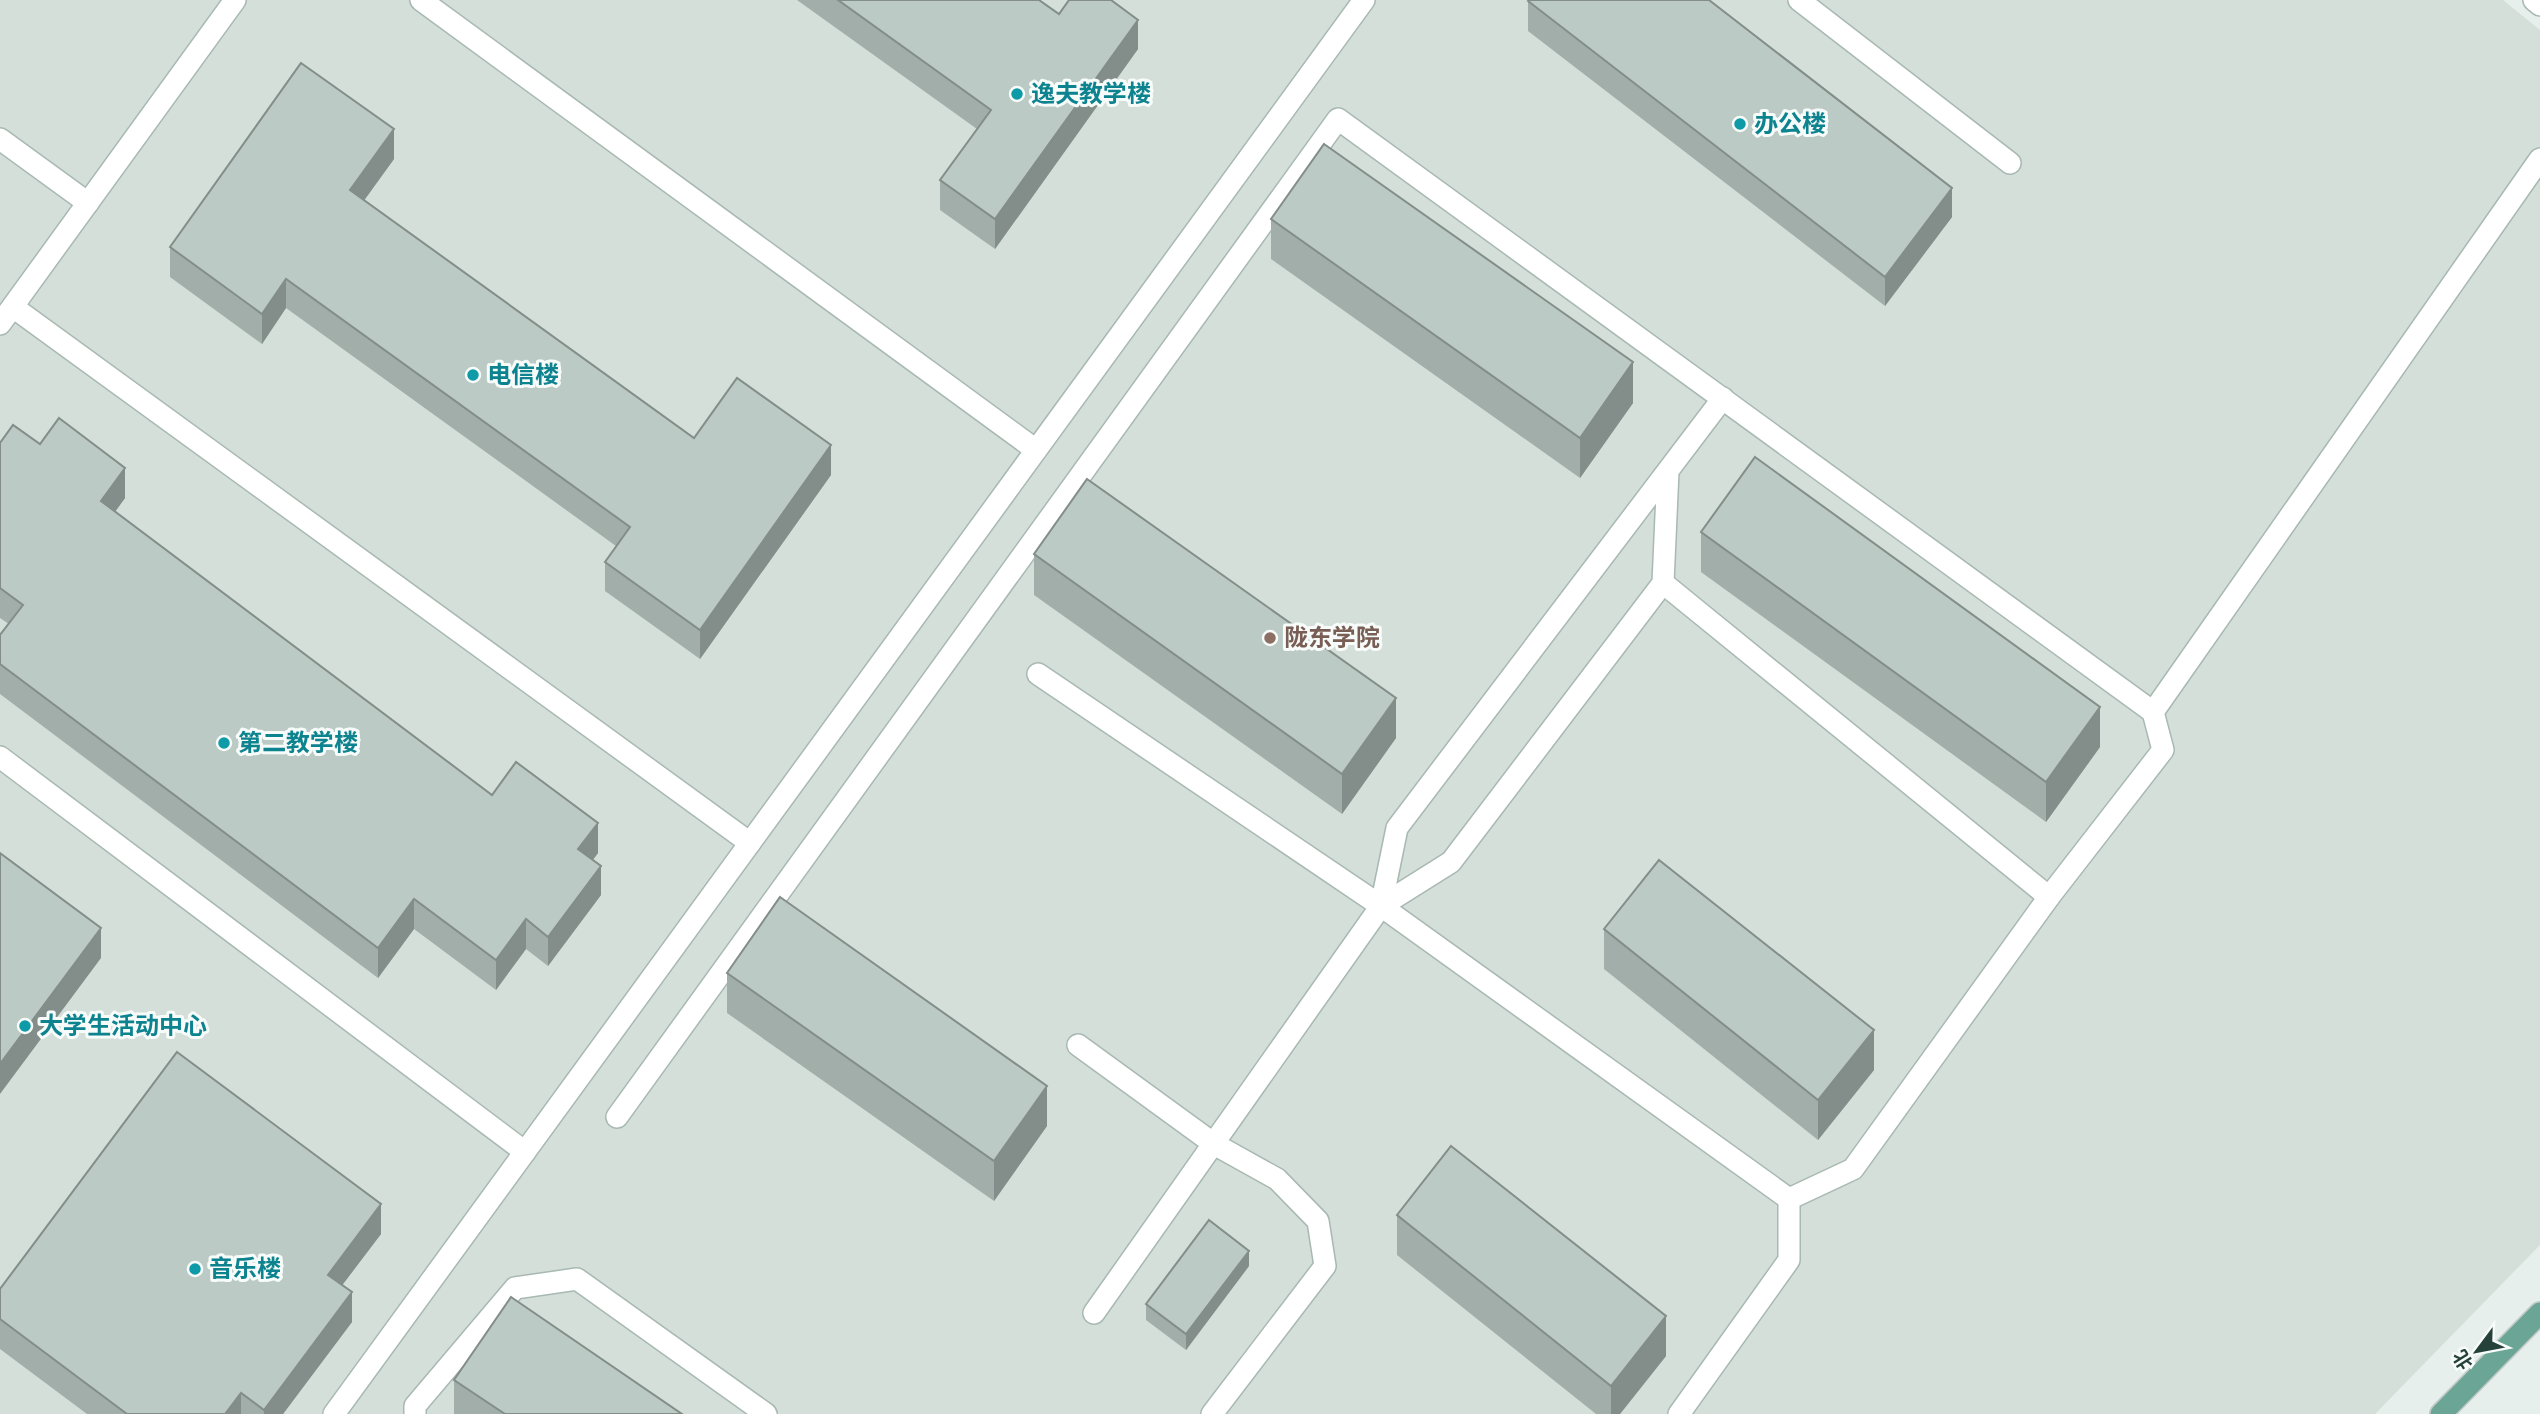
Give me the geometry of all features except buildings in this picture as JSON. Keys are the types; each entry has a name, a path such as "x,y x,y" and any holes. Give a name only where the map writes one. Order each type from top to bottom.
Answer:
{"main road":[{"path":"2441,1414 2540,1313"}],"lane":[{"path":"0,324 235,0"},
{"path":"421,0 1037,450"},
{"path":"334,1414 1364,0"},
{"path":"1799,0 2010,163"},
{"path":"2534,0 2540,5"},
{"path":"617,1117 1338,119 2153,712 2163,750 2049,897 1853,1169 1790,1199"},
{"path":"0,139 88,203"},
{"path":"2153,712 2540,159"},
{"path":"13,307 750,843"},
{"path":"1381,906 1397,828 1724,398"},
{"path":"1094,1313 1381,906 1451,862 1663,583 1668,471"},
{"path":"1663,583 2049,897"},
{"path":"1038,674 1381,906 1790,1199"},
{"path":"0,758 525,1152"},
{"path":"1078,1045 1214,1144 1277,1179 1318,1221 1325,1266 1212,1414"},
{"path":"1679,1414 1789,1260 1790,1199"},
{"path":"415,1414 415,1406 515,1288 577,1279 766,1414"}],"shaded area":[{"name":"陇东学院","path":"0,0 2503,0 2540,30 2540,1245 2375,1414 0,1414"}],"place":[{"name":"逸夫教学楼","path":"1017,94"},
{"name":"办公楼","path":"1740,124"},
{"name":"电信楼","path":"473,375"},
{"name":"陇东学院","path":"1270,638"},
{"name":"第二教学楼","path":"224,743"},
{"name":"大学生活动中心","path":"25,1026"},
{"name":"音乐楼","path":"195,1269"}]}
